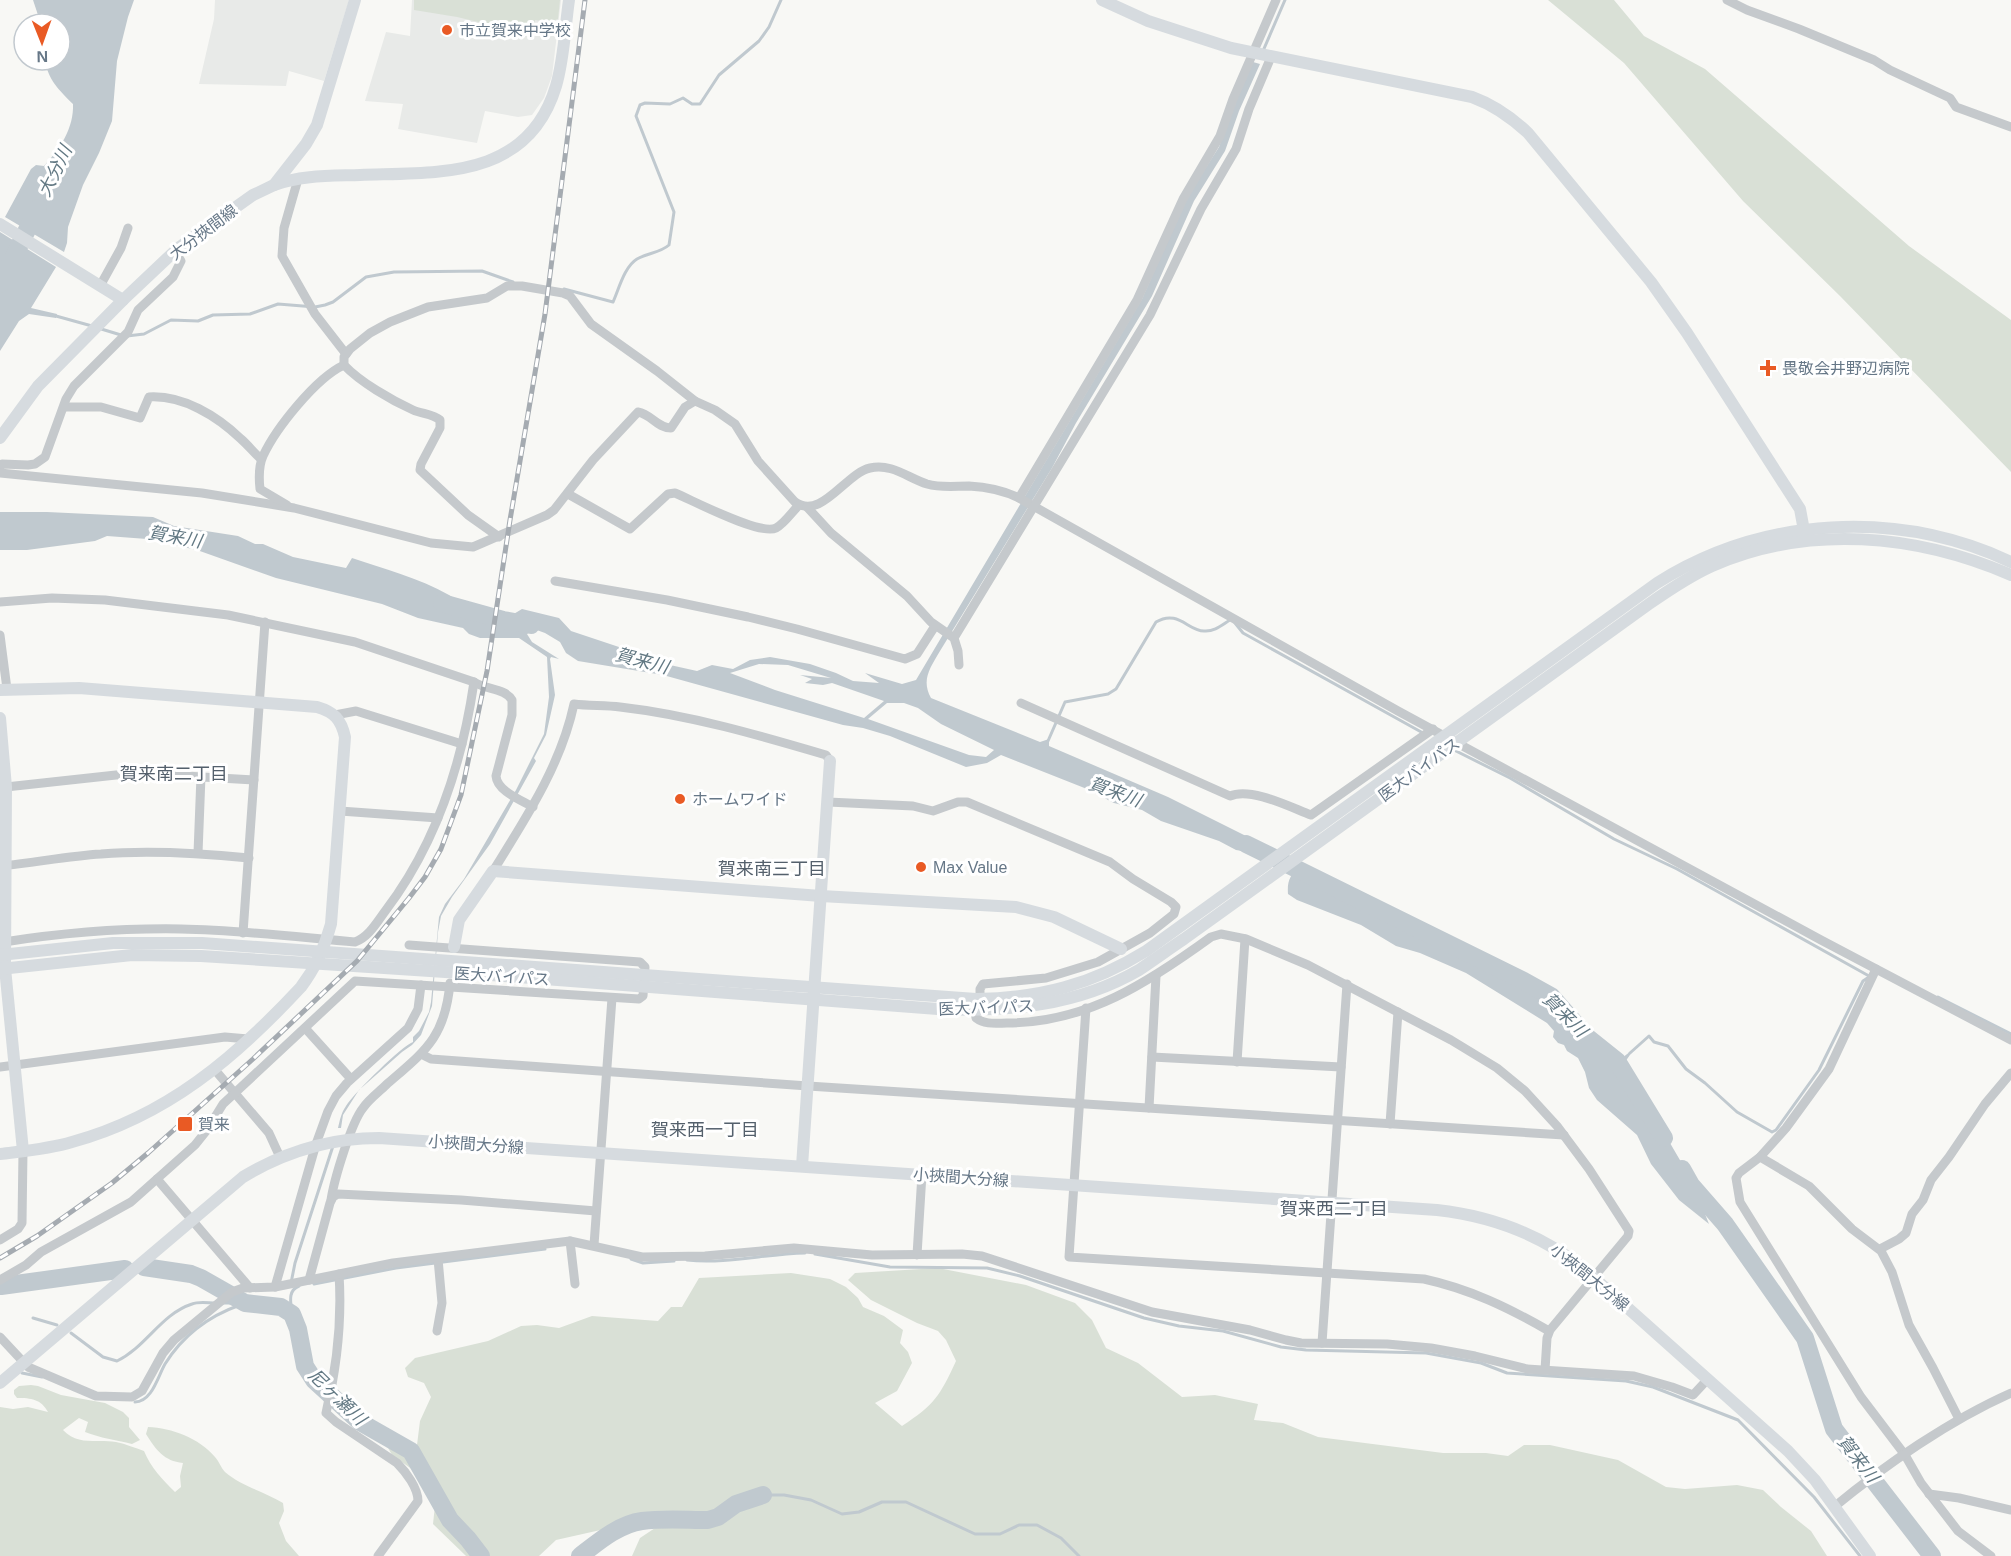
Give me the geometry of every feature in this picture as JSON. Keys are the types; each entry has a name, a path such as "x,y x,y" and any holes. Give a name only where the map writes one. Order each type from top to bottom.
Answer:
{"main road":[{"name":"大分挾間線","path":"0,438 38,386 175,251 253,195 274,185 317,125 355,0"},
{"path":"274,185 298,178 459,170 485,163 514,147 537,123 552,96 560,65 569,0"},
{"path":"1102,0 1170,29 1220,45 1269,57 1465,95 1492,106 1516,122 1528,133 1631,257 1673,312 1800,509 1805,535"},
{"path":"0,224 123,300"},
{"name":"医大バイパス","path":"977,1004 994,999 1034,995 1070,987 1130,961 1649,604 1710,567 1805,535 1866,527 1922,533 1956,541 2011,562"},
{"name":"医大バイパス","path":"1805,535 1910,544 1956,555 2011,576"},
{"path":"0,1154 72,1142 118,1127 166,1103 215,1070 305,982 326,940 333,913 345,737 335,715 317,707 79,688 3,689"},
{"path":"0,718 6,787 2,866 2,968 15,1065 23,1151"},
{"name":"医大バイパス","path":"3,950 113,943 183,942 492,969 1017,1008 1049,1004 1084,994 1138,970 1184,939 1445,744"},
{"path":"802,1166 830,761"},
{"path":"454,947 462,915 493,871 1016,908 1054,917 1121,950"},
{"name":"医大バイパス","path":"2,968 132,955 492,969"},
{"name":"小挾間大分線","path":"0,1383 243,1177 280,1157 316,1144 340,1140 379,1138 601,1152 1437,1210 1488,1219 1543,1241 1594,1277 1788,1451 1839,1503 1870,1556"}],"street":[{"path":"1019,498 1137,300 1183,199 1220,136 1233,99 1276,0"},
{"path":"1727,0 1874,60 1950,98 1956,106 2011,127"},
{"path":"954,638 1150,315 1201,209 1236,149 1269,57"},
{"path":"298,178 284,228 282,256 315,314 346,354"},
{"path":"98,284 121,248 128,228"},
{"path":"0,466 2,464 35,464 43,459 49,450 74,386 128,332 138,310 176,273 181,261 175,251"},
{"path":"294,508 260,489 261,459 286,418 316,386 344,365 346,354 378,328 422,309 487,297 507,286 563,293 570,296 591,324 657,371 694,401 715,410 735,424 758,461 803,506 831,533 907,596 935,626 954,638 959,665"},
{"path":"344,365 391,398 417,412 440,420 440,428 420,470 468,515 499,537"},
{"path":"64,407 101,407 140,418 148,397 176,401 215,417 261,459"},
{"path":"0,473 171,488 294,508 431,543 473,547 547,515 568,494 593,459 633,415 638,412 644,413 663,428 671,428 685,407 694,401"},
{"path":"568,494 630,529 668,494 675,493 723,516 769,530 779,526 803,506 824,501 860,472 875,467 893,469 927,484 995,489 1019,498 1433,729 1445,744 2011,1040"},
{"path":"555,581 667,600 748,617 905,659 914,657 920,651 935,626"},
{"path":"0,602 52,598 105,600 228,615 355,642 508,694 512,700 512,715 496,778 500,787 533,807"},
{"path":"243,933 265,622"},
{"path":"0,635 3,689"},
{"path":"3,950 78,933 122,930 183,929 355,942 362,940 402,886 438,818 453,780 474,682"},
{"path":"1021,703 1230,796 1239,793 1257,796 1311,815 1433,729"},
{"path":"493,871 533,807 560,753 574,704 595,707 618,706 720,726 826,756 830,761"},
{"path":"335,715 356,711 462,744"},
{"path":"6,787 116,775 201,776 254,780"},
{"path":"198,853 201,776"},
{"path":"828,802 913,806 933,811 958,802 967,802 1110,862 1176,907 1177,911 1169,919 1121,950 1090,965 1046,978 983,984 980,988 976,1018 982,1022 1017,1023 1042,1020 1086,1008 1120,995 1156,976 1211,937 1221,934 1245,939 1278,951 1347,984 1465,1048 1497,1068 1525,1091 1564,1135 1594,1175 1629,1231 1628,1236 1550,1331 1545,1370"},
{"path":"339,811 438,818"},
{"path":"2,866 104,854 198,853 249,858"},
{"path":"1237,1062 1245,939"},
{"path":"0,1280 26,1265 51,1246 131,1202 201,1138 219,1109 355,981 642,999 644,965 640,962 409,945"},
{"path":"309,1280 331,1200 340,1140 365,1105 434,1040 448,1006 454,947"},
{"path":"1876,969 1829,1069 1786,1128 1760,1157 1736,1178 1742,1207 1902,1457 1958,1531 1991,1556"},
{"path":"1149,1108 1156,976"},
{"path":"1322,1343 1347,984"},
{"path":"280,1286 316,1144 332,1102 351,1079 408,1028 418,1009 421,985"},
{"path":"594,1245 612,998"},
{"path":"1086,1008 1068,1257 1424,1279 1453,1285 1499,1303 1550,1331"},
{"path":"1390,1124 1398,1012"},
{"path":"305,1028 351,1079"},
{"path":"0,1067 225,1037 248,1039"},
{"path":"421,1054 430,1059 808,1086 1564,1135"},
{"path":"1152,1058 1341,1067"},
{"path":"215,1070 269,1133 280,1157"},
{"path":"1880,1249 1906,1233 1912,1214 1923,1200 1931,1180 1985,1104 2011,1073"},
{"path":"0,1240 18,1229 22,1223 23,1151"},
{"path":"1760,1157 1809,1186 1852,1230 1880,1249 1892,1272 1911,1332 1934,1368 1959,1419"},
{"path":"917,1255 922,1174"},
{"path":"157,1179 250,1288"},
{"path":"331,1200 338,1194 351,1194 596,1211"},
{"path":"570,1241 575,1284"},
{"path":"0,1337 23,1363 96,1396 136,1396 144,1388 170,1345 183,1330 232,1292 280,1286 393,1263 570,1241 642,1257 705,1256 794,1248 872,1255 962,1254 982,1256 1152,1312 1250,1330 1286,1340 1431,1348 1475,1356 1514,1367 1634,1376 1693,1395 1707,1380"},
{"path":"437,1331 442,1303 438,1258"},
{"path":"339,1274 338,1338 326,1413 397,1463 405,1471 418,1496 418,1501 378,1556"},
{"path":"1839,1503 1959,1419 2011,1393"},
{"path":"1929,1494 1959,1498 2011,1510"}],"shaded area":[{"path":"215,0 349,0 324,81 289,71 286,86 199,84 214,19"},
{"path":"412,0 561,0 552,76 544,98 532,115 518,117 485,111 477,143 398,129 403,104 365,101 386,32 410,36"},
{"path":"414,0 560,0 558,19 549,22 535,20 533,35 457,17 414,10"},
{"path":"1548,0 1614,0 1644,36 1705,69 1909,246 2011,320 2011,472 1840,296 1743,201 1624,63"},
{"path":"938,1268 1026,1285 1075,1303 1092,1320 1106,1348 1138,1363 1182,1397 1215,1395 1258,1404 1254,1420 1283,1423 1318,1437 1443,1453 1486,1453 1508,1456 1524,1445 1550,1445 1618,1460 1666,1487 1685,1489 1737,1485 1763,1490 1811,1531 1827,1556 632,1556 640,1538 658,1526 642,1525 605,1529 556,1540 539,1556 466,1556 433,1524 437,1487 392,1455 387,1446 417,1445 420,1421 431,1397 424,1383 408,1377 405,1368 415,1358 488,1341 521,1326 537,1325 559,1328 592,1316 658,1321 671,1307 682,1307 699,1278 791,1273 830,1279 846,1287 858,1298 863,1307 884,1316 903,1330 900,1343 908,1352 912,1363 897,1391 875,1403 902,1426 922,1412 935,1399 956,1361 946,1340 938,1331 871,1300 848,1280 855,1273"},
{"path":"31,1385 61,1395 105,1403 123,1412 129,1418 129,1427 140,1440 132,1444 85,1432 88,1422 79,1418 63,1430 81,1440 116,1442 144,1451 153,1468 175,1492 181,1487 180,1476 183,1463 171,1460 157,1450 146,1434 148,1427 176,1432 201,1444 209,1450 231,1477 283,1503 284,1511 279,1523 286,1541 299,1556 0,1556 0,1407 13,1409 28,1407 48,1412 39,1402 17,1398 14,1394 14,1390 19,1386"}],"water":[{"path":"33,0 134,0 117,61 112,121 83,185 68,227 64,252 5,217 31,169 36,165 44,166 55,153 68,130 73,113 73,104 51,79 48,72 72,72 72,12 37,12"},
{"path":"1253,62 1260,64 1239,111 1225,151 1194,201 1152,296 1076,423 1052,468 936,657 928,674 927,685 931,698 1040,742 1049,739 1049,746 1168,797 1272,849 1261,858 1254,853 1236,850 1219,841 1161,821 1142,810 1114,803 1087,789 1001,755 987,763 966,767 890,736 863,728 843,725 663,675 578,661 566,653 560,642 534,629 527,634 532,642 559,659 551,657 550,659 555,695 546,735 534,758 536,761 490,844 441,916 432,1006 421,1035 361,1088 413,1042 413,1037 419,1031 429,1012 439,917 516,790 544,734 549,697 547,657 519,638 480,638 469,634 463,628 418,618 382,604 276,578 197,550 147,539 107,536 95,541 27,550 0,550 0,512 153,517 174,526 238,536 293,557 346,568 352,558 438,589 453,597 469,616 479,621 504,625 512,615 522,609 559,618 571,631 622,648 643,659 697,671 712,665 733,669 750,660 770,657 810,664 853,681 879,683 865,673 902,684 916,680 1142,299 1187,197 1219,147 1231,112","holes":["759,664 788,665 831,678 800,675 812,679 805,683 823,685 832,683 884,701 864,718 730,673","887,703 904,703 918,708 941,724 994,750 986,757 969,755 868,719"]},
{"path":"0,232 56,267 31,308 57,314 56,318 29,314 19,321 0,351"},
{"path":"1300,868 1374,909 1374,913 1462,954 1566,1010 1577,1020 1587,1040 1613,1065 1631,1051 1618,1072 1663,1131 1691,1179 1709,1224 1679,1200 1651,1164 1637,1135 1597,1100 1589,1088 1578,1058 1567,1051 1564,1045 1558,1043 1553,1037 1554,1031 1547,1023 1466,973 1420,953 1396,946 1361,925 1297,900 1288,894 1288,885 1292,875"},
{"path":"358,1091 343,1115 341,1128 338,1128 343,1111"}],"waterway":[{"path":"564,289 613,302 625,273 632,263 669,245 674,212 636,116 640,105 645,103 670,104 683,98 692,104 700,104 719,75 759,41 769,27 781,0"},
{"path":"1263,51 1285,0"},
{"name":"大分川","path":"0,284 38,208"},
{"path":"127,336 144,334 171,320 198,321 213,315 250,314 278,304 315,307 325,305 333,302 366,277 394,272 482,271 513,282"},
{"path":"56,316 92,326"},
{"path":"98,328 121,335"},
{"name":"賀来川","path":"442,603 503,620 531,625"},
{"path":"1048,741 1065,702 1108,694 1116,689 1156,622 1164,619 1177,619 1198,630 1208,631 1230,620"},
{"path":"1235,623 1243,633 1423,733"},
{"path":"1452,749 1510,778 1614,839 1677,869 1869,976"},
{"name":"賀来川","path":"1246,844 1551,996 1587,1037 1617,1061 1664,1138"},
{"path":"1630,1053 1649,1036 1654,1042 1668,1046 1686,1069 1737,1112 1772,1132 1776,1130 1819,1070 1863,981 1869,977"},
{"path":"1938,997 2011,1034"},
{"path":"291,1283 295,1263 333,1146"},
{"name":"賀来川","path":"1682,1169 1691,1185 1725,1224 1805,1338 1834,1429 1932,1556"},
{"path":"314,1284 396,1268 545,1249"},
{"path":"687,1260 717,1261 805,1253"},
{"path":"815,1254 890,1267 987,1268 1020,1276 1144,1318 1179,1326 1223,1331 1281,1347 1306,1350 1426,1353 1481,1363 1507,1373 1626,1381 1653,1387 1738,1420 1814,1497 1860,1556"},
{"path":"631,1259 643,1263 674,1261"},
{"name":"尼ヶ瀬川","path":"144,1267 191,1274 245,1303 281,1307 292,1314 298,1329 305,1366 314,1380 360,1422 411,1451 450,1520 481,1556"},
{"name":"尼ヶ瀬川","path":"1,1286 125,1269"},
{"path":"292,1314 291,1294 299,1286"},
{"path":"71,1333 103,1357 117,1361 137,1348 171,1315 181,1309 192,1304 216,1303"},
{"path":"222,1303 245,1303"},
{"path":"135,1402 141,1401 150,1393 165,1364 188,1335 207,1321 240,1305"},
{"path":"33,1318 57,1325"},
{"path":"22,1373 42,1377"},
{"path":"763,1495 784,1495 811,1500 842,1514 859,1512 882,1502 906,1502 975,1534 1000,1534 1019,1525 1037,1525 1061,1538 1079,1556"},
{"name":"尼ヶ瀬川","path":"580,1556 609,1534 633,1523 658,1520 708,1520 718,1517 736,1504 763,1495"}],"railway":[{"path":"0,1258 37,1236 112,1183 253,1059 357,961 425,877 441,849 461,795 487,671 545,314 585,0"}],"place":[{"name":"市立賀来中学校","path":"447,30"},
{"name":"畏敬会井野辺病院","path":"1768,368"},
{"name":"ホームワイド","path":"680,799"},
{"name":"Max Value","path":"921,867"},
{"name":"賀来","path":"185,1124"}],"district":[{"name":"賀来南二丁目","path":"174,774"},
{"name":"賀来南三丁目","path":"772,869"},
{"name":"賀来西一丁目","path":"705,1130"},
{"name":"賀来西二丁目","path":"1334,1209"}]}
